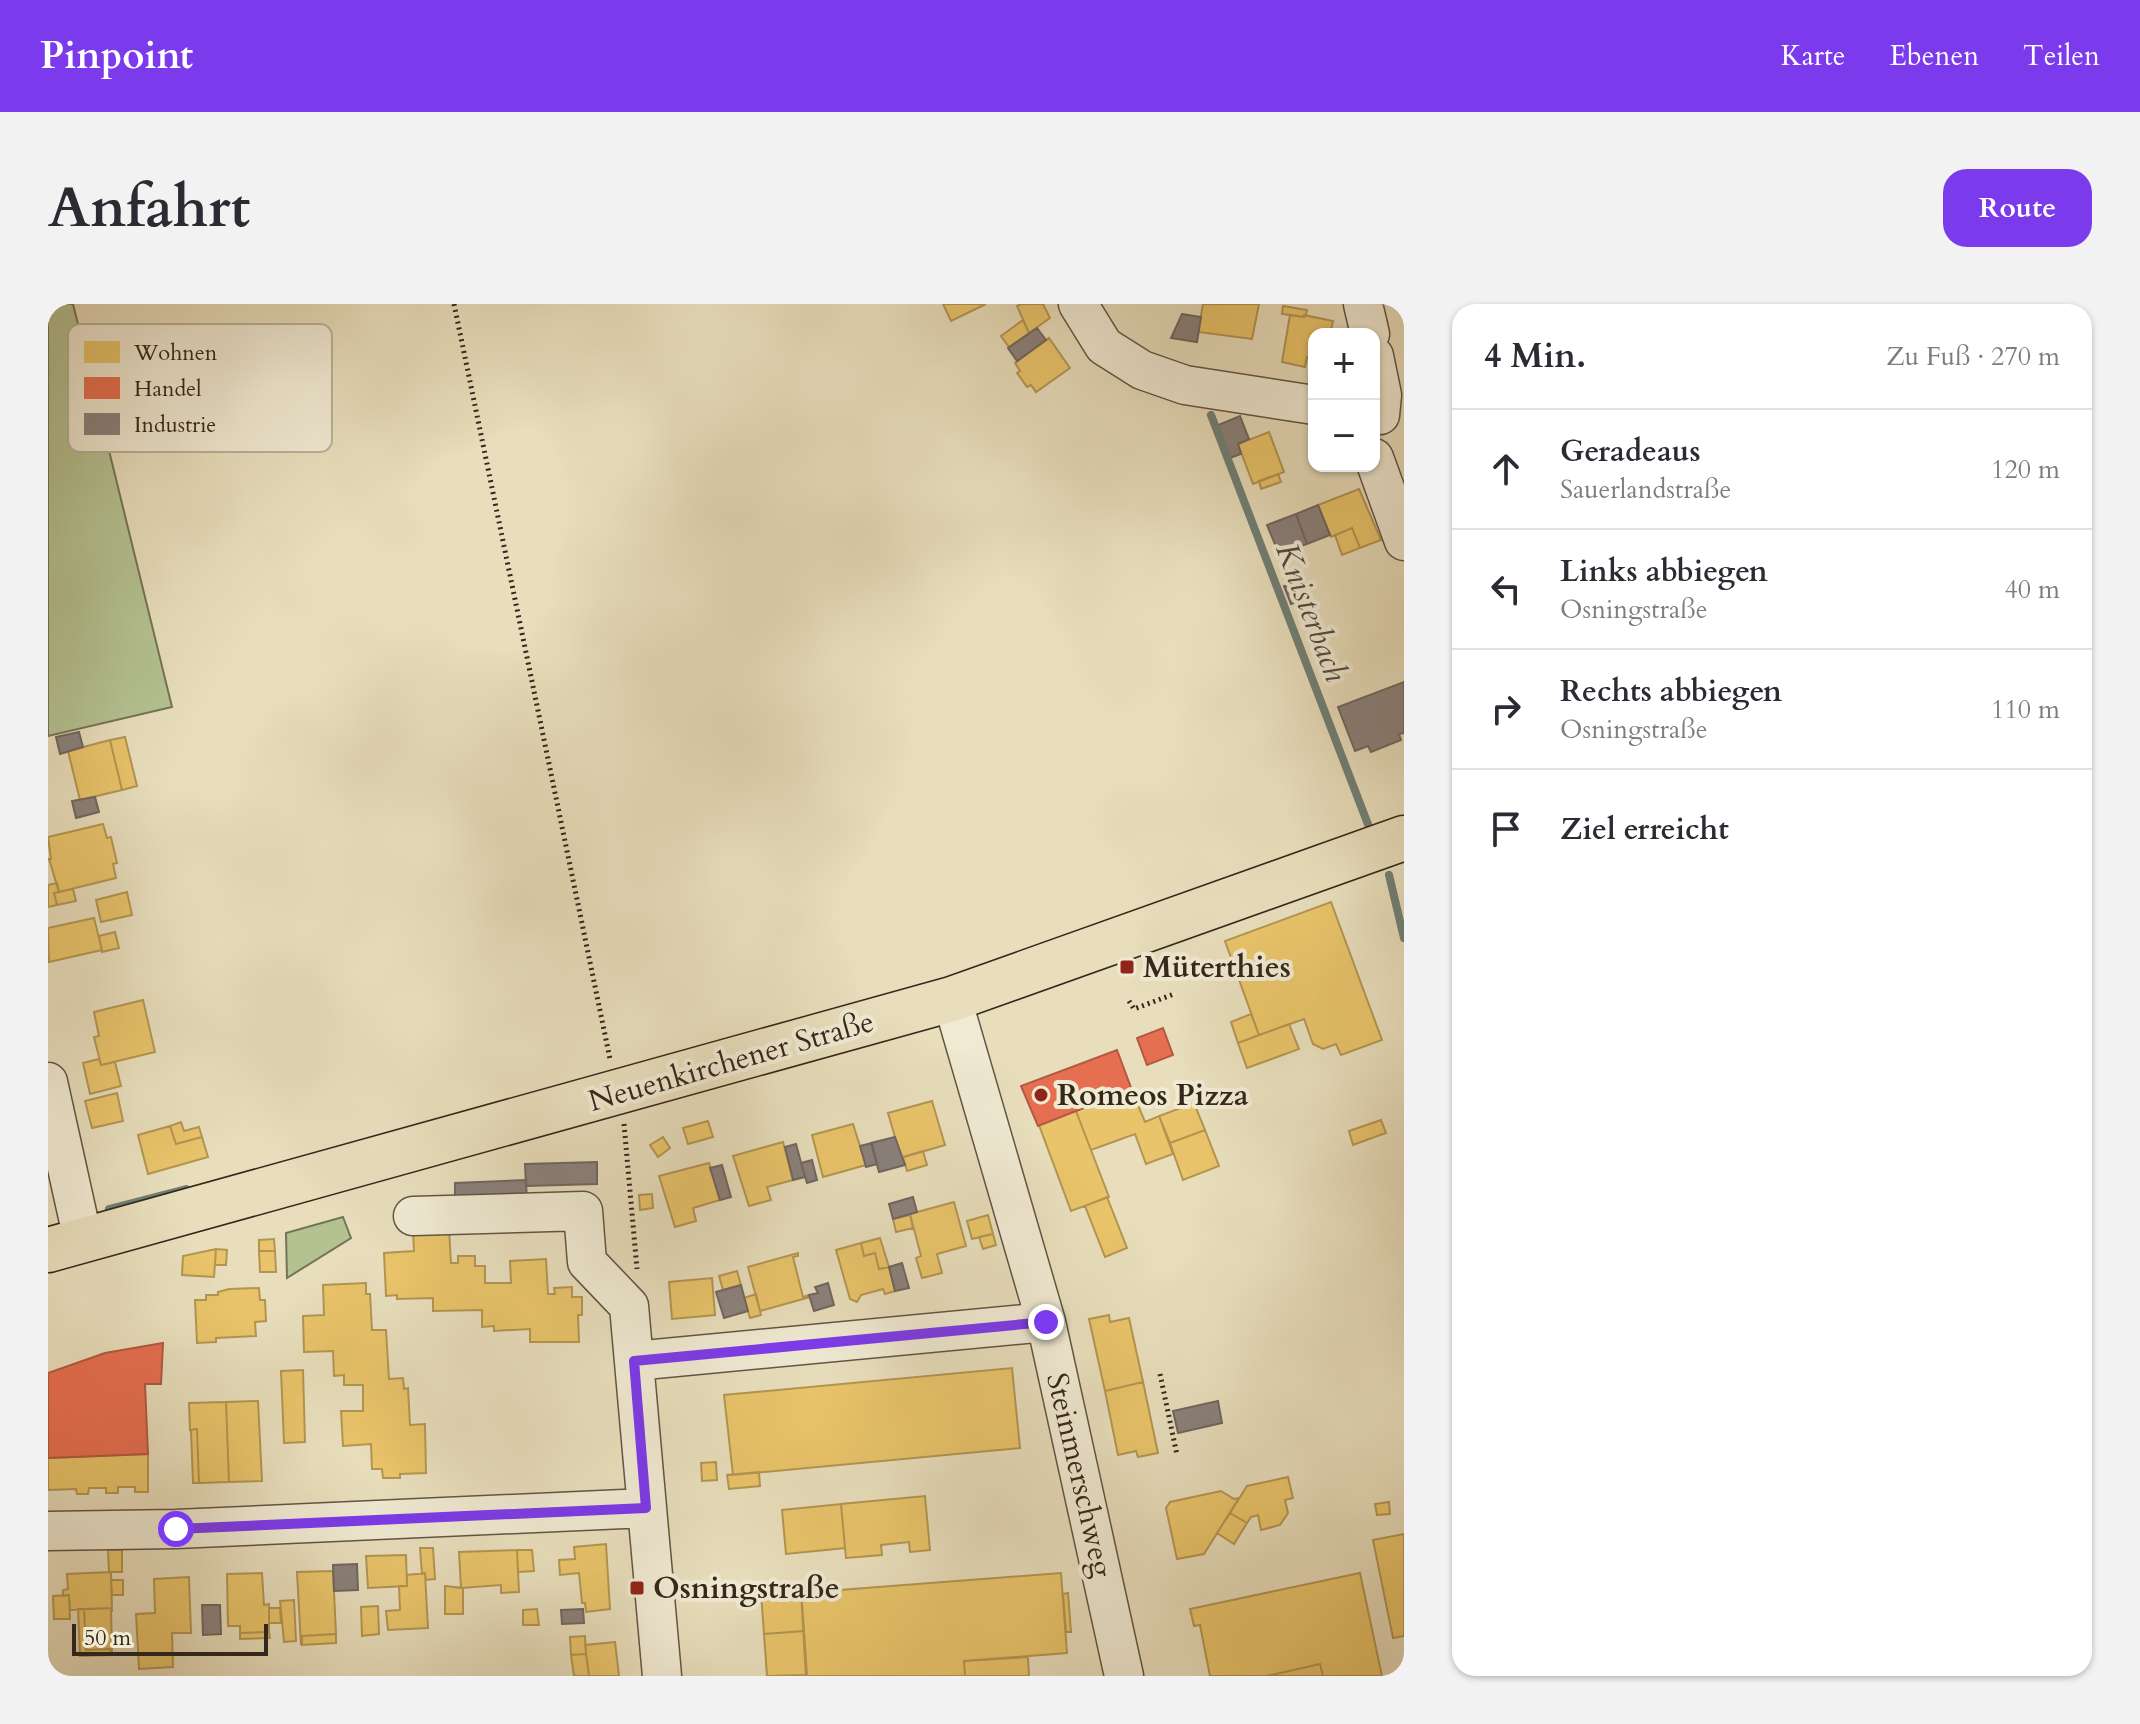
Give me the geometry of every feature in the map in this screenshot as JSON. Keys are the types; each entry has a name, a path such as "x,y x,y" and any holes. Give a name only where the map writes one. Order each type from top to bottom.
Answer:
{"main road":[{"name":"Neuenkirchener Straße","path":"65,1245 952,999 1404,838"}],"street":[{"path":"1078,304 1104,346 1142,370 1185,385 1308,404"},
{"path":"1363,304 1369,328"},
{"path":"1380,385 1386,415"},
{"path":"1379,472 1404,541"},
{"name":"Steinmerschweg","path":"952,999 1046,1322 1124,1676"},
{"path":"48,1082 65,1245"},
{"path":"413,1216 583,1211 587,1262 629,1306 662,1676"},
{"path":"634,1361 1046,1322"},
{"path":"48,1531 205,1528 646,1508"}],"path":[{"path":"454,304 623,1121 639,1293 629,1306"},
{"path":"1129,1001 1134,1009 1174,994"},
{"path":"1160,1374 1177,1455"}],"green space":[{"path":"48,304 73,304 78,324 68,324 68,452 109,452 172,707 48,736"},
{"path":"343,1217 351,1238 287,1278 286,1233"}],"building: Wohnen":[{"path":"943,304 986,304 951,321"},
{"path":"1043,304 1050,318 1029,333 1017,306"},
{"path":"1203,304 1259,304 1252,339 1198,332"},
{"path":"1283,306 1307,310 1306,315 1282,314"},
{"path":"1290,315 1333,321 1331,328 1308,328 1305,367 1282,362"},
{"path":"1023,320 1029,333 1009,347 1001,336"},
{"path":"1049,338 1070,368 1036,392 1031,385 1027,387 1017,373 1020,371 1015,363"},
{"path":"1269,432 1284,472 1253,484 1238,444"},
{"path":"1278,474 1281,482 1261,489 1259,481"},
{"path":"1359,489 1381,540 1360,548 1352,528 1331,537 1318,505"},
{"path":"1352,528 1360,548 1342,555 1335,535"},
{"path":"125,737 137,786 122,790 110,740"},
{"path":"110,740 122,790 80,800 68,751"},
{"path":"103,824 107,838 111,837 117,863 113,864 116,878 59,892 49,859 48,837"},
{"path":"57,883 59,892 54,893 57,905 48,907 48,885"},
{"path":"73,889 76,901 57,905 54,893"},
{"path":"127,892 132,915 101,922 96,900"},
{"path":"1331,902 1382,1040 1341,1055 1336,1044 1323,1049 1313,1044 1304,1019 1259,1035 1225,941"},
{"path":"94,918 102,950 49,962 48,928"},
{"path":"115,932 119,948 102,952 99,936"},
{"path":"143,1000 155,1052 101,1065 94,1037 99,1036 94,1012"},
{"path":"1251,1014 1259,1035 1238,1043 1231,1022"},
{"path":"1289,1024 1299,1049 1247,1068 1238,1043"},
{"path":"99,1059 101,1065 115,1062 121,1086 90,1094 83,1063"},
{"path":"117,1093 123,1121 92,1128 85,1101"},
{"path":"1133,1093 1145,1122 1159,1116 1173,1154 1146,1164 1135,1134 1091,1150 1076,1111 1096,1103 1097,1107"},
{"path":"932,1101 945,1145 901,1158 888,1113"},
{"path":"1194,1103 1205,1130 1170,1143 1159,1116"},
{"path":"1076,1111 1109,1197 1071,1211 1039,1125"},
{"path":"1381,1120 1386,1133 1353,1145 1349,1131"},
{"path":"708,1121 713,1137 688,1144 683,1128"},
{"path":"181,1122 184,1131 199,1127 202,1137 176,1144 170,1126"},
{"path":"853,1124 866,1165 823,1177 812,1135"},
{"path":"170,1126 176,1144 202,1137 208,1157 148,1174 138,1135"},
{"path":"1205,1130 1219,1166 1183,1180 1170,1143"},
{"path":"663,1137 670,1148 658,1157 650,1145"},
{"path":"783,1142 793,1180 767,1187 771,1200 749,1206 733,1156"},
{"path":"923,1151 927,1165 907,1171 903,1157"},
{"path":"709,1163 720,1200 693,1208 696,1221 675,1227 659,1176"},
{"path":"652,1194 653,1208 640,1210 639,1195"},
{"path":"1107,1197 1127,1248 1105,1257 1085,1206"},
{"path":"954,1202 966,1246 937,1254 942,1273 922,1278 916,1258 921,1256 910,1214"},
{"path":"910,1215 913,1228 896,1232 893,1219"},
{"path":"988,1215 993,1234 972,1239 967,1221"},
{"path":"449,1228 451,1263 458,1263 458,1256 475,1256 475,1266 485,1266 485,1283 511,1283 510,1261 546,1259 548,1294 555,1294 554,1288 572,1287 572,1297 582,1297 582,1315 578,1315 579,1342 530,1342 530,1329 494,1331 494,1326 482,1327 482,1310 433,1311 433,1298 397,1299 397,1295 386,1296 384,1253 414,1251 413,1230"},
{"path":"993,1234 996,1245 983,1249 979,1237"},
{"path":"880,1238 889,1267 879,1269 875,1253 864,1256 861,1243"},
{"path":"274,1239 275,1251 259,1251 259,1240"},
{"path":"861,1243 864,1256 875,1253 879,1269 889,1267 895,1291 885,1294 883,1289 861,1295 857,1302 850,1299 836,1250"},
{"path":"216,1249 227,1250 226,1265 215,1265"},
{"path":"216,1249 214,1277 182,1275 183,1256"},
{"path":"259,1251 275,1251 276,1272 260,1272"},
{"path":"798,1253 793,1257 803,1297 810,1297 760,1311 748,1267"},
{"path":"737,1271 741,1285 723,1290 719,1276"},
{"path":"712,1278 715,1315 672,1319 669,1282"},
{"path":"366,1283 366,1294 370,1294 372,1330 386,1330 389,1379 403,1378 404,1389 408,1388 410,1425 425,1424 426,1473 383,1478 382,1469 372,1469 371,1444 343,1446 341,1411 363,1411 363,1385 344,1385 344,1375 334,1376 333,1351 304,1352 303,1316 324,1315 323,1285"},
{"path":"259,1288 260,1300 265,1300 266,1321 255,1322 256,1336 216,1338 216,1342 197,1343 195,1300 206,1300 206,1295 218,1295 218,1292 229,1289"},
{"path":"756,1294 761,1315 750,1318 744,1298"},
{"path":"1109,1315 1110,1322 1129,1318 1143,1382 1105,1391 1089,1319"},
{"path":"1012,1368 1020,1448 733,1475 724,1395"},
{"path":"303,1370 305,1442 284,1443 281,1371"},
{"path":"1143,1382 1158,1453 1138,1457 1136,1451 1118,1455 1105,1391"},
{"path":"258,1401 262,1481 229,1482 226,1402"},
{"path":"226,1402 229,1482 199,1483 197,1429 190,1430 189,1403"},
{"path":"197,1429 199,1483 193,1483 191,1430"},
{"path":"148,1454 148,1492 135,1492 135,1487 118,1487 118,1493 106,1493 106,1488 89,1488 88,1494 77,1494 76,1489 48,1490 48,1458"},
{"path":"716,1462 717,1480 702,1481 701,1463"},
{"path":"759,1472 760,1486 729,1489 727,1475"},
{"path":"1288,1477 1293,1498 1285,1500 1288,1513 1280,1525 1261,1530 1258,1515 1251,1517 1247,1523 1230,1513 1247,1486"},
{"path":"1221,1491 1234,1499 1239,1498 1204,1554 1177,1559 1166,1508 1170,1502"},
{"path":"925,1496 930,1550 910,1552 909,1542 881,1545 882,1555 846,1558 841,1504"},
{"path":"1389,1502 1390,1514 1377,1515 1375,1504"},
{"path":"841,1504 845,1548 786,1554 782,1510"},
{"path":"1230,1513 1247,1523 1234,1544 1217,1533"},
{"path":"1404,1534 1404,1636 1393,1638 1373,1540"},
{"path":"606,1544 610,1609 586,1612 579,1573 560,1575 559,1560 575,1559 574,1547"},
{"path":"420,1548 433,1548 435,1579 426,1580 425,1573 422,1574"},
{"path":"108,1550 122,1550 122,1572 109,1572"},
{"path":"517,1550 519,1592 501,1593 501,1585 461,1588 459,1552"},
{"path":"517,1550 532,1550 534,1571 518,1572"},
{"path":"406,1555 407,1586 368,1588 366,1556"},
{"path":"333,1571 336,1634 302,1636 301,1645 297,1572"},
{"path":"111,1572 112,1612 111,1608 70,1610 69,1595 63,1596 63,1590 68,1589 67,1574"},
{"path":"262,1573 264,1605 269,1604 269,1632 240,1633 240,1626 228,1626 227,1574"},
{"path":"425,1573 428,1628 388,1630 386,1611 400,1610 399,1586 407,1586 407,1575"},
{"path":"1061,1573 1067,1653 964,1661 965,1676 806,1676 801,1593"},
{"path":"1360,1573 1382,1676 1323,1676 1320,1664 1267,1676 1210,1676 1200,1625 1194,1626 1190,1609"},
{"path":"189,1577 191,1633 172,1633 173,1667 139,1669 136,1614 155,1613 154,1579"},
{"path":"111,1580 123,1580 123,1595 112,1595"},
{"path":"445,1586 463,1588 463,1614 445,1614"},
{"path":"801,1590 804,1631 764,1634 761,1593"},
{"path":"1068,1593 1071,1632 1066,1632 1063,1594"},
{"path":"69,1595 70,1619 54,1619 53,1596"},
{"path":"294,1600 296,1641 284,1642 280,1601"},
{"path":"378,1606 379,1634 362,1636 361,1607"},
{"path":"111,1608 112,1655 110,1649 86,1650 84,1609"},
{"path":"269,1608 280,1608 281,1623 269,1623"},
{"path":"78,1609 84,1609 86,1650 110,1649 111,1655 80,1656"},
{"path":"537,1609 539,1625 523,1625 523,1610"},
{"path":"804,1631 807,1675 767,1676 764,1634"},
{"path":"269,1632 270,1638 240,1639 240,1633"},
{"path":"336,1634 336,1643 302,1645 302,1636"},
{"path":"585,1636 586,1654 571,1655 570,1637"},
{"path":"615,1642 619,1676 589,1676 585,1645"},
{"path":"586,1654 589,1676 574,1676 571,1655"},
{"path":"1028,1657 1029,1676 965,1676 964,1661"},
{"path":"1320,1664 1323,1676 1267,1676"}],"building: Handel":[{"path":"1163,1028 1173,1055 1147,1065 1137,1038"},
{"path":"1117,1050 1133,1093 1097,1107 1096,1103 1038,1126 1021,1086"},
{"path":"163,1343 161,1384 145,1384 148,1454 48,1458 48,1373 105,1353"}],"building: Industrie":[{"path":"1182,314 1201,317 1197,342 1171,338"},
{"path":"1037,328 1046,340 1017,361 1008,348"},
{"path":"1240,416 1249,439 1238,444 1241,454 1230,458 1218,425"},
{"path":"1318,505 1330,535 1307,544 1296,514"},
{"path":"1296,514 1307,544 1279,554 1267,525"},
{"path":"1299,581 1306,599 1291,604 1284,586"},
{"path":"1404,682 1404,733 1399,734 1401,740 1371,752 1368,746 1355,751 1338,707"},
{"path":"79,732 83,747 60,754 56,737"},
{"path":"95,797 99,812 76,818 72,801"},
{"path":"895,1137 905,1165 879,1172 871,1143"},
{"path":"872,1143 877,1164 866,1167 860,1146"},
{"path":"796,1144 805,1177 793,1180 785,1147"},
{"path":"812,1160 817,1180 807,1183 801,1163"},
{"path":"597,1162 597,1184 526,1186 525,1164"},
{"path":"722,1165 731,1197 720,1200 710,1168"},
{"path":"526,1180 527,1202 455,1204 455,1183"},
{"path":"913,1197 917,1212 893,1219 889,1204"},
{"path":"902,1263 909,1288 895,1291 889,1267"},
{"path":"828,1283 834,1305 814,1311 809,1295 818,1293 815,1287"},
{"path":"741,1285 748,1311 724,1318 716,1292"},
{"path":"1218,1401 1222,1423 1178,1433 1173,1411"},
{"path":"357,1564 358,1590 334,1591 333,1565"},
{"path":"202,1605 220,1605 221,1634 203,1635"},
{"path":"583,1609 584,1623 562,1624 561,1610"}],"waterway":[{"name":"Knisterbach","path":"1211,415 1369,827"},
{"name":"Knisterbach","path":"1389,875 1404,938"},
{"path":"109,1209 186,1189"}],"place":[{"name":"Müterthies","path":"1127,967"},
{"name":"Romeos Pizza","path":"1041,1095"},
{"name":"Osningstraße","path":"637,1588"}],"route":[{"path":"176,1529 646,1508 634,1361 1046,1322"}]}
